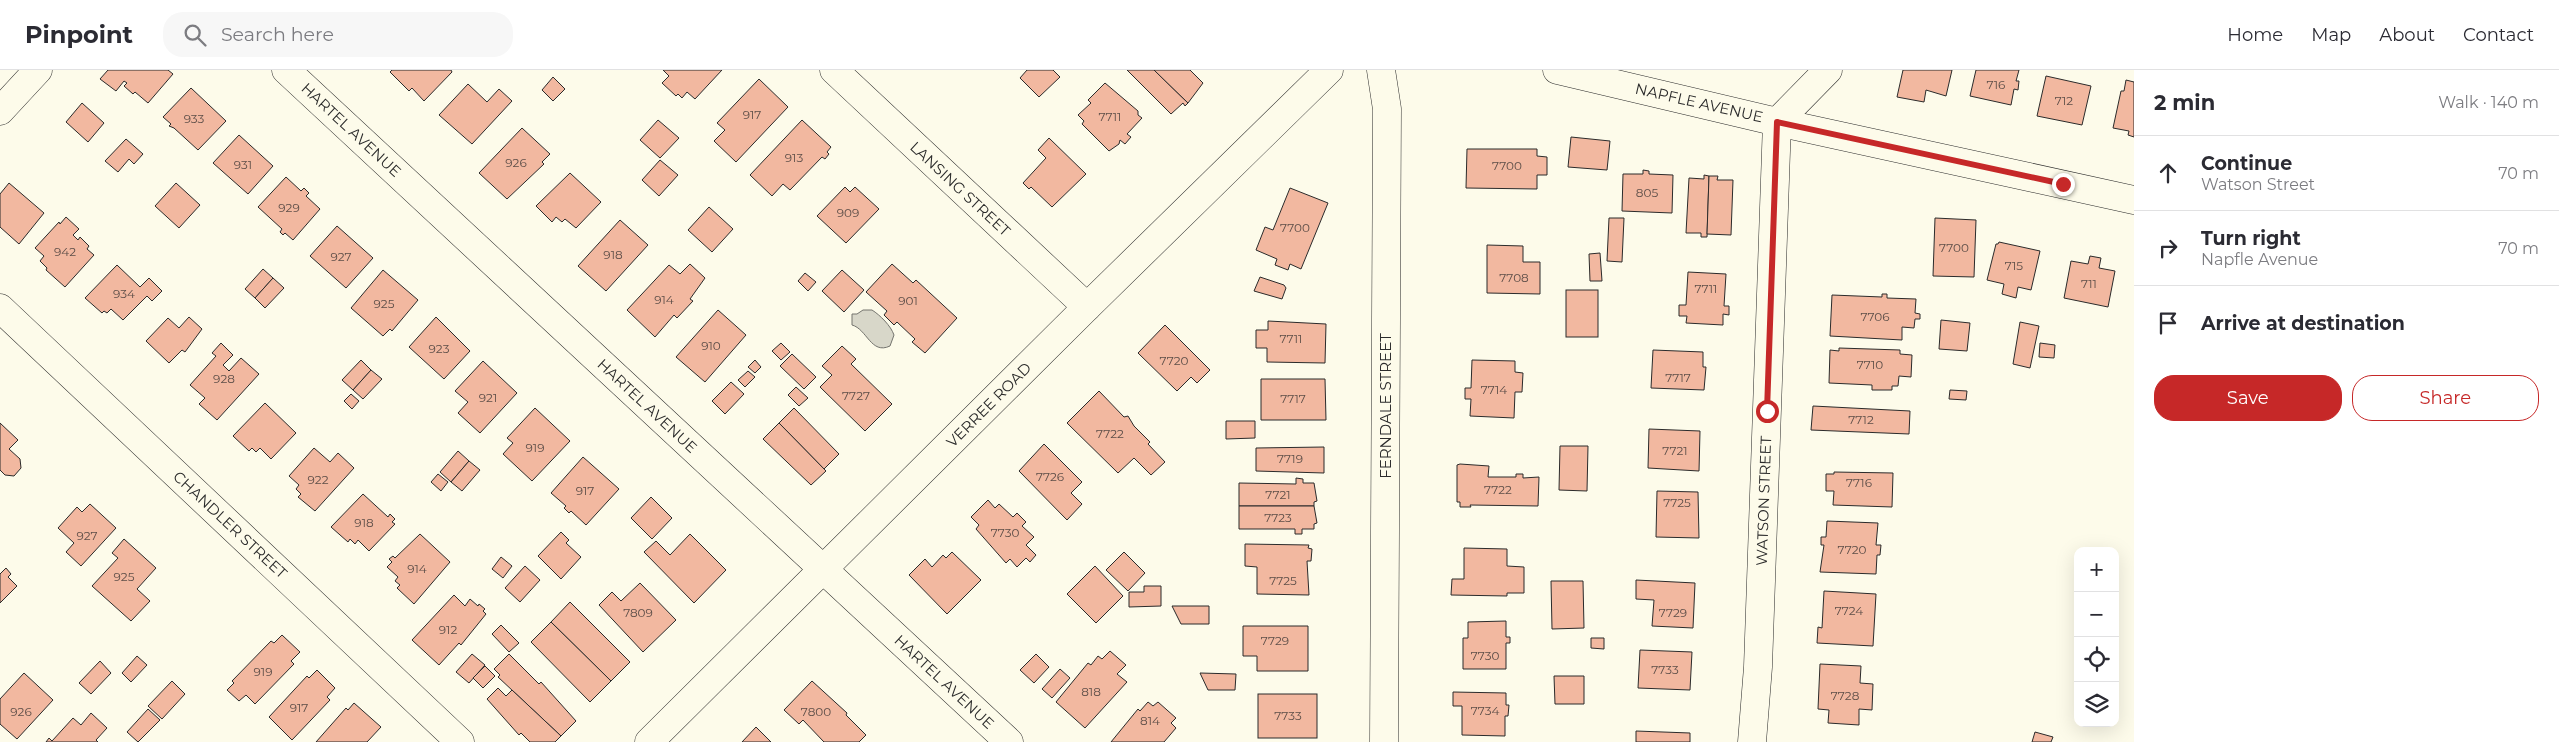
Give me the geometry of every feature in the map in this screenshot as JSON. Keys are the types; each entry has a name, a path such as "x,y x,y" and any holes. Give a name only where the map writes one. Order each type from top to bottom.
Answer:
{"street":[{"name":"HARTEL AVENUE","path":"286,70 1009,742"},
{"name":"LANSING STREET","path":"834,70 1087,307"},
{"name":"VERREE ROAD","path":"649,742 824,571 1087,307 1329,70"},
{"name":"FERNDALE STREET","path":"1381,70 1387,109 1384,742"},
{"name":"NAPFLE AVENUE","path":"1557,70 1777,122 2134,200"},
{"path":"1777,122 1828,70"},
{"path":"0,111 24,75"},
{"name":"WATSON STREET","path":"1752,742 1758,667 1777,122"},
{"name":"CHANDLER STREET","path":"0,308 460,742"}],"shaded area":[{"path":"863,310 872,310 888,324 894,335 890,346 878,347 862,331 852,325 852,314 857,314"}],"building":[{"path":"108,70 168,70 173,74 148,103 124,86 127,83 124,81 116,91 100,79"},
{"path":"392,70 451,70 452,72 424,101 412,88 409,91 390,72"},
{"path":"663,70 722,70 695,99 687,92 682,98 678,94 676,96 662,83 669,76"},
{"path":"1027,70 1053,70 1060,77 1039,97 1020,78"},
{"path":"1127,70 1154,70 1188,103 1185,106 1183,103 1171,114"},
{"path":"1154,70 1190,70 1203,83 1188,103"},
{"path":"1903,70 1952,70 1946,96 1926,90 1924,102 1897,97"},
{"path":"1976,70 2019,70 2016,81 2019,81 2018,90 2014,89 2011,105 1970,96"},
{"path":"2046,76 2091,86 2082,125 2037,116"},
{"path":"553,77 565,89 553,101 542,90"},
{"path":"759,79 788,107 736,162 714,141 725,130 717,123"},
{"path":"2126,80 2134,82 2134,137 2128,135 2129,131 2113,128 2121,91 2124,91"},
{"path":"1105,83 1138,111 1138,115 1142,118 1127,134 1131,137 1125,144 1120,140 1119,144 1109,151 1082,124 1084,121 1078,115 1091,103 1088,100"},
{"path":"468,84 487,102 499,89 512,101 472,144 439,115"},
{"path":"191,88 226,121 198,150 174,128 169,126 171,124 163,117"},
{"path":"82,103 104,123 88,142 66,122"},
{"path":"658,120 679,138 660,158 640,140"},
{"path":"802,120 831,147 827,152 829,154 825,159 822,157 790,190 783,184 772,196 750,175"},
{"path":"522,128 550,154 542,162 544,164 507,199 479,173"},
{"path":"239,135 273,166 248,194 213,163"},
{"path":"1571,137 1610,141 1607,170 1568,167"},
{"path":"1049,138 1086,174 1052,207 1031,187 1029,189 1023,183 1046,158 1038,150"},
{"path":"126,139 143,154 134,164 129,159 118,172 105,161"},
{"path":"1467,149 1537,149 1537,156 1547,157 1547,175 1537,175 1537,189 1466,188"},
{"path":"660,160 678,175 659,196 642,180"},
{"path":"1643,170 1649,171 1649,174 1673,175 1672,213 1622,211 1623,174 1643,174"},
{"path":"570,173 601,202 576,228 565,219 562,222 556,217 552,222 536,206"},
{"path":"1704,175 1709,176 1707,237 1701,237 1701,233 1686,233 1689,178 1704,179"},
{"path":"1709,176 1718,176 1717,180 1733,180 1731,235 1707,234"},
{"path":"286,177 301,191 304,188 309,193 306,196 320,209 293,240 285,233 283,235 280,232 282,229 258,207"},
{"path":"9,183 44,213 19,244 0,227 0,194"},
{"path":"176,183 200,205 179,228 155,206"},
{"path":"845,187 850,192 855,187 879,209 846,243 817,216"},
{"path":"1290,188 1328,203 1301,269 1290,264 1288,270 1275,265 1277,259 1256,250 1265,227 1273,230"},
{"path":"709,207 733,229 712,252 688,230"},
{"path":"66,217 79,229 73,235 78,240 80,237 89,246 87,249 94,255 65,287 46,270 47,268 40,261 44,256 35,248"},
{"path":"1609,218 1624,218 1622,262 1607,261"},
{"path":"1935,218 1976,220 1974,277 1933,276"},
{"path":"620,220 648,245 606,291 578,266"},
{"path":"337,226 373,258 346,288 310,256"},
{"path":"1999,242 2040,251 2031,290 2018,287 2016,298 2002,294 2004,284 1987,280 1996,244"},
{"path":"1487,245 1523,246 1523,262 1540,262 1540,294 1487,293"},
{"path":"1600,253 1602,281 1590,281 1589,254"},
{"path":"2090,256 2101,258 2099,268 2115,271 2108,307 2064,298 2071,261 2088,264"},
{"path":"690,264 705,278 690,299 693,301 677,318 674,315 655,337 627,310 669,265 680,274"},
{"path":"892,264 913,283 916,280 957,318 925,353 912,342 915,339 897,322 894,325 884,315 887,311 866,292"},
{"path":"117,265 140,287 149,278 162,291 152,301 147,296 123,320 111,309 107,313 104,311 102,313 85,298"},
{"path":"263,269 273,278 255,298 245,289"},
{"path":"383,270 418,300 392,331 390,329 383,336 351,308"},
{"path":"842,270 864,290 844,312 822,291"},
{"path":"1688,272 1726,274 1724,306 1729,306 1729,315 1723,314 1723,325 1686,323 1687,316 1679,316 1679,305 1686,305"},
{"path":"805,273 816,282 808,291 798,281"},
{"path":"1260,277 1284,285 1286,288 1282,299 1254,291"},
{"path":"273,278 284,288 265,308 255,298"},
{"path":"1566,290 1598,290 1598,337 1566,337"},
{"path":"1882,294 1887,294 1887,298 1916,299 1915,313 1920,314 1920,319 1915,319 1914,328 1902,327 1902,340 1830,336 1832,295 1882,297"},
{"path":"718,310 746,335 705,382 676,357"},
{"path":"189,317 202,329 185,352 182,350 169,363 146,341 168,318 179,328"},
{"path":"436,317 470,351 444,379 409,347"},
{"path":"1941,320 1970,323 1967,351 1939,349"},
{"path":"1268,321 1326,324 1325,363 1267,362 1267,348 1256,348 1256,330 1268,330"},
{"path":"2020,322 2039,326 2030,368 2013,364"},
{"path":"1165,325 1210,370 1197,383 1191,377 1177,391 1138,353"},
{"path":"221,343 233,355 223,365 229,371 241,358 259,374 217,420 199,404 205,398 190,385 216,356 212,353"},
{"path":"781,343 790,352 781,360 772,351"},
{"path":"2040,343 2055,345 2054,358 2039,357"},
{"path":"842,346 856,359 851,364 892,404 865,431 820,387 832,375 822,366"},
{"path":"1839,348 1900,350 1900,354 1912,355 1911,377 1899,376 1898,386 1892,386 1892,390 1872,390 1872,385 1829,383 1830,350 1839,351"},
{"path":"1653,350 1703,352 1703,367 1706,367 1704,390 1651,388"},
{"path":"792,354 816,377 804,389 780,366"},
{"path":"361,360 371,370 353,390 342,380"},
{"path":"755,360 761,367 755,373 748,367"},
{"path":"1472,360 1515,361 1515,372 1523,373 1522,392 1515,392 1514,418 1470,416 1471,399 1465,399 1465,388 1471,388"},
{"path":"483,361 517,393 480,433 458,413 468,402 455,391"},
{"path":"371,370 382,379 363,399 353,390"},
{"path":"748,371 755,377 745,387 738,380"},
{"path":"1261,379 1325,379 1326,420 1261,420"},
{"path":"731,382 744,394 725,414 712,401"},
{"path":"796,387 808,398 799,406 788,395"},
{"path":"1950,390 1967,391 1966,400 1949,399"},
{"path":"1099,391 1124,417 1128,416 1134,426 1150,442 1148,444 1165,462 1151,475 1134,458 1118,473 1067,423"},
{"path":"351,394 359,401 352,409 344,401"},
{"path":"265,403 296,433 271,459 260,448 256,452 252,448 249,451 233,436"},
{"path":"1813,406 1910,411 1909,434 1811,430"},
{"path":"535,408 570,441 532,481 503,454 513,443 507,438"},
{"path":"794,408 839,454 824,469 779,423"},
{"path":"1226,421 1255,421 1255,438 1226,439"},
{"path":"0,423 18,440 9,449 20,459 21,468 14,476 5,475 0,470"},
{"path":"779,423 826,471 811,485 763,439"},
{"path":"1649,429 1700,431 1699,471 1648,468"},
{"path":"1044,444 1082,482 1071,493 1082,504 1067,520 1019,471"},
{"path":"1560,446 1588,446 1587,491 1559,490"},
{"path":"1324,447 1324,473 1256,471 1256,448"},
{"path":"314,448 330,462 338,453 354,468 315,511 298,497 301,494 296,489 299,485 289,476"},
{"path":"458,451 469,461 451,482 440,472"},
{"path":"583,457 619,489 586,525 571,511 569,513 564,508 566,506 551,493"},
{"path":"469,461 480,470 462,491 451,482"},
{"path":"1457,465 1489,466 1488,477 1516,477 1516,474 1523,474 1523,478 1539,477 1538,506 1470,505 1471,507 1460,507 1460,502 1457,502"},
{"path":"1834,472 1893,473 1892,507 1833,505 1834,491 1826,491 1826,474 1834,474"},
{"path":"438,474 448,482 441,491 431,482"},
{"path":"1296,478 1303,479 1303,483 1314,483 1317,501 1314,502 1314,506 1239,506 1239,483 1296,484"},
{"path":"1657,491 1698,492 1699,538 1656,537"},
{"path":"363,494 388,517 390,514 395,519 392,522 395,524 369,551 358,540 355,544 350,539 348,542 331,527"},
{"path":"651,497 672,518 652,539 631,518"},
{"path":"988,500 995,508 999,504 1013,517 1017,513 1026,522 1022,526 1034,537 1026,545 1036,555 1030,562 1026,558 1017,567 1010,559 1006,563 976,529 979,525 971,517"},
{"path":"90,504 116,528 81,566 66,552 74,543 58,528 77,507 82,512"},
{"path":"1239,506 1314,506 1317,523 1314,524 1314,529 1302,529 1302,534 1295,534 1295,529 1239,529"},
{"path":"1827,521 1878,523 1876,545 1881,545 1880,555 1877,555 1876,574 1820,572 1824,545 1821,545 1821,537 1826,537"},
{"path":"561,532 569,540 566,543 581,557 561,579 538,556"},
{"path":"420,534 450,562 414,604 397,588 400,585 395,581 398,577 387,567 392,562 389,559 393,556 395,558"},
{"path":"690,534 726,570 694,603 644,552 656,541 670,555"},
{"path":"124,539 156,568 137,589 150,601 131,621 92,586 118,558 112,553"},
{"path":"1245,544 1309,545 1308,548 1312,549 1311,561 1307,561 1309,595 1257,594 1257,567 1245,566"},
{"path":"1464,548 1507,549 1507,566 1524,567 1524,593 1507,593 1507,596 1451,595 1452,579 1464,579"},
{"path":"952,552 981,580 947,614 909,575 925,559 932,567 943,555 946,558"},
{"path":"1124,552 1145,573 1128,591 1106,570"},
{"path":"501,557 512,566 503,578 492,569"},
{"path":"525,566 540,580 520,602 505,588"},
{"path":"1095,566 1123,596 1096,623 1067,594"},
{"path":"6,568 11,574 8,577 17,586 0,603 0,574"},
{"path":"1636,580 1695,583 1693,628 1652,626 1654,600 1636,599"},
{"path":"1551,581 1583,581 1584,628 1552,629"},
{"path":"640,583 676,620 643,652 599,605 612,592 621,601"},
{"path":"1144,586 1161,586 1161,606 1129,607 1129,592 1144,592"},
{"path":"1824,591 1876,594 1873,646 1817,643 1818,627 1822,628"},
{"path":"454,595 465,606 470,599 478,606 479,604 485,609 483,611 486,614 461,645 459,643 439,665 412,640"},
{"path":"570,602 630,662 611,681 551,622"},
{"path":"1172,606 1209,606 1209,624 1181,624"},
{"path":"1506,621 1506,637 1510,637 1510,643 1506,643 1506,669 1463,669 1463,638 1468,638 1468,622"},
{"path":"551,622 611,681 590,702 531,642"},
{"path":"501,625 519,643 509,652 492,634"},
{"path":"1243,626 1308,626 1308,671 1257,671 1257,656 1243,656"},
{"path":"282,635 300,652 291,661 294,664 255,704 246,695 239,701 227,690 234,683 232,681 271,641 274,643"},
{"path":"1591,638 1604,638 1604,649 1591,648"},
{"path":"1640,650 1692,652 1690,690 1638,688"},
{"path":"1110,651 1126,665 1117,674 1127,682 1085,728 1056,702 1088,663 1091,665 1098,656 1102,659"},
{"path":"472,654 485,665 469,683 456,672"},
{"path":"509,654 539,684 541,682 576,721 561,736 498,677 500,675 494,669"},
{"path":"1036,654 1049,667 1034,683 1020,670"},
{"path":"137,656 147,665 131,682 122,673"},
{"path":"100,661 111,673 91,694 79,683"},
{"path":"1820,664 1861,666 1860,683 1873,684 1872,710 1859,709 1859,725 1828,723 1829,710 1818,709"},
{"path":"485,666 495,676 483,688 473,678"},
{"path":"1060,669 1070,678 1052,698 1042,689"},
{"path":"317,670 335,688 327,697 330,700 292,740 269,717 307,676 309,678"},
{"path":"24,673 53,700 17,739 0,724 0,699"},
{"path":"1200,673 1236,674 1235,690 1208,690"},
{"path":"1554,676 1584,676 1584,704 1555,704"},
{"path":"172,681 185,694 162,719 148,706"},
{"path":"812,681 847,713 846,715 866,735 859,742 824,742 803,720 799,724 784,710"},
{"path":"498,688 506,696 512,690 561,736 555,742 530,742 521,733 519,735 487,699"},
{"path":"1453,692 1506,693 1506,705 1509,705 1508,716 1505,716 1505,736 1462,735 1462,706 1453,706"},
{"path":"1258,694 1317,694 1317,738 1258,738"},
{"path":"1148,702 1153,706 1158,702 1176,718 1171,723 1176,728 1164,742 1111,742 1138,709 1140,711"},
{"path":"354,703 381,727 367,742 316,742 346,708 348,710"},
{"path":"148,709 160,720 138,742 127,732"},
{"path":"91,713 107,728 96,740 98,742 46,742 49,738 52,741 73,718 81,725"},
{"path":"756,727 771,742 742,742"},
{"path":"1636,731 1690,733 1690,742 1636,742"},
{"path":"2035,732 2053,737 2051,742 2032,742"}],"route":[{"path":"1767,411 1777,122 2063,184"}]}
